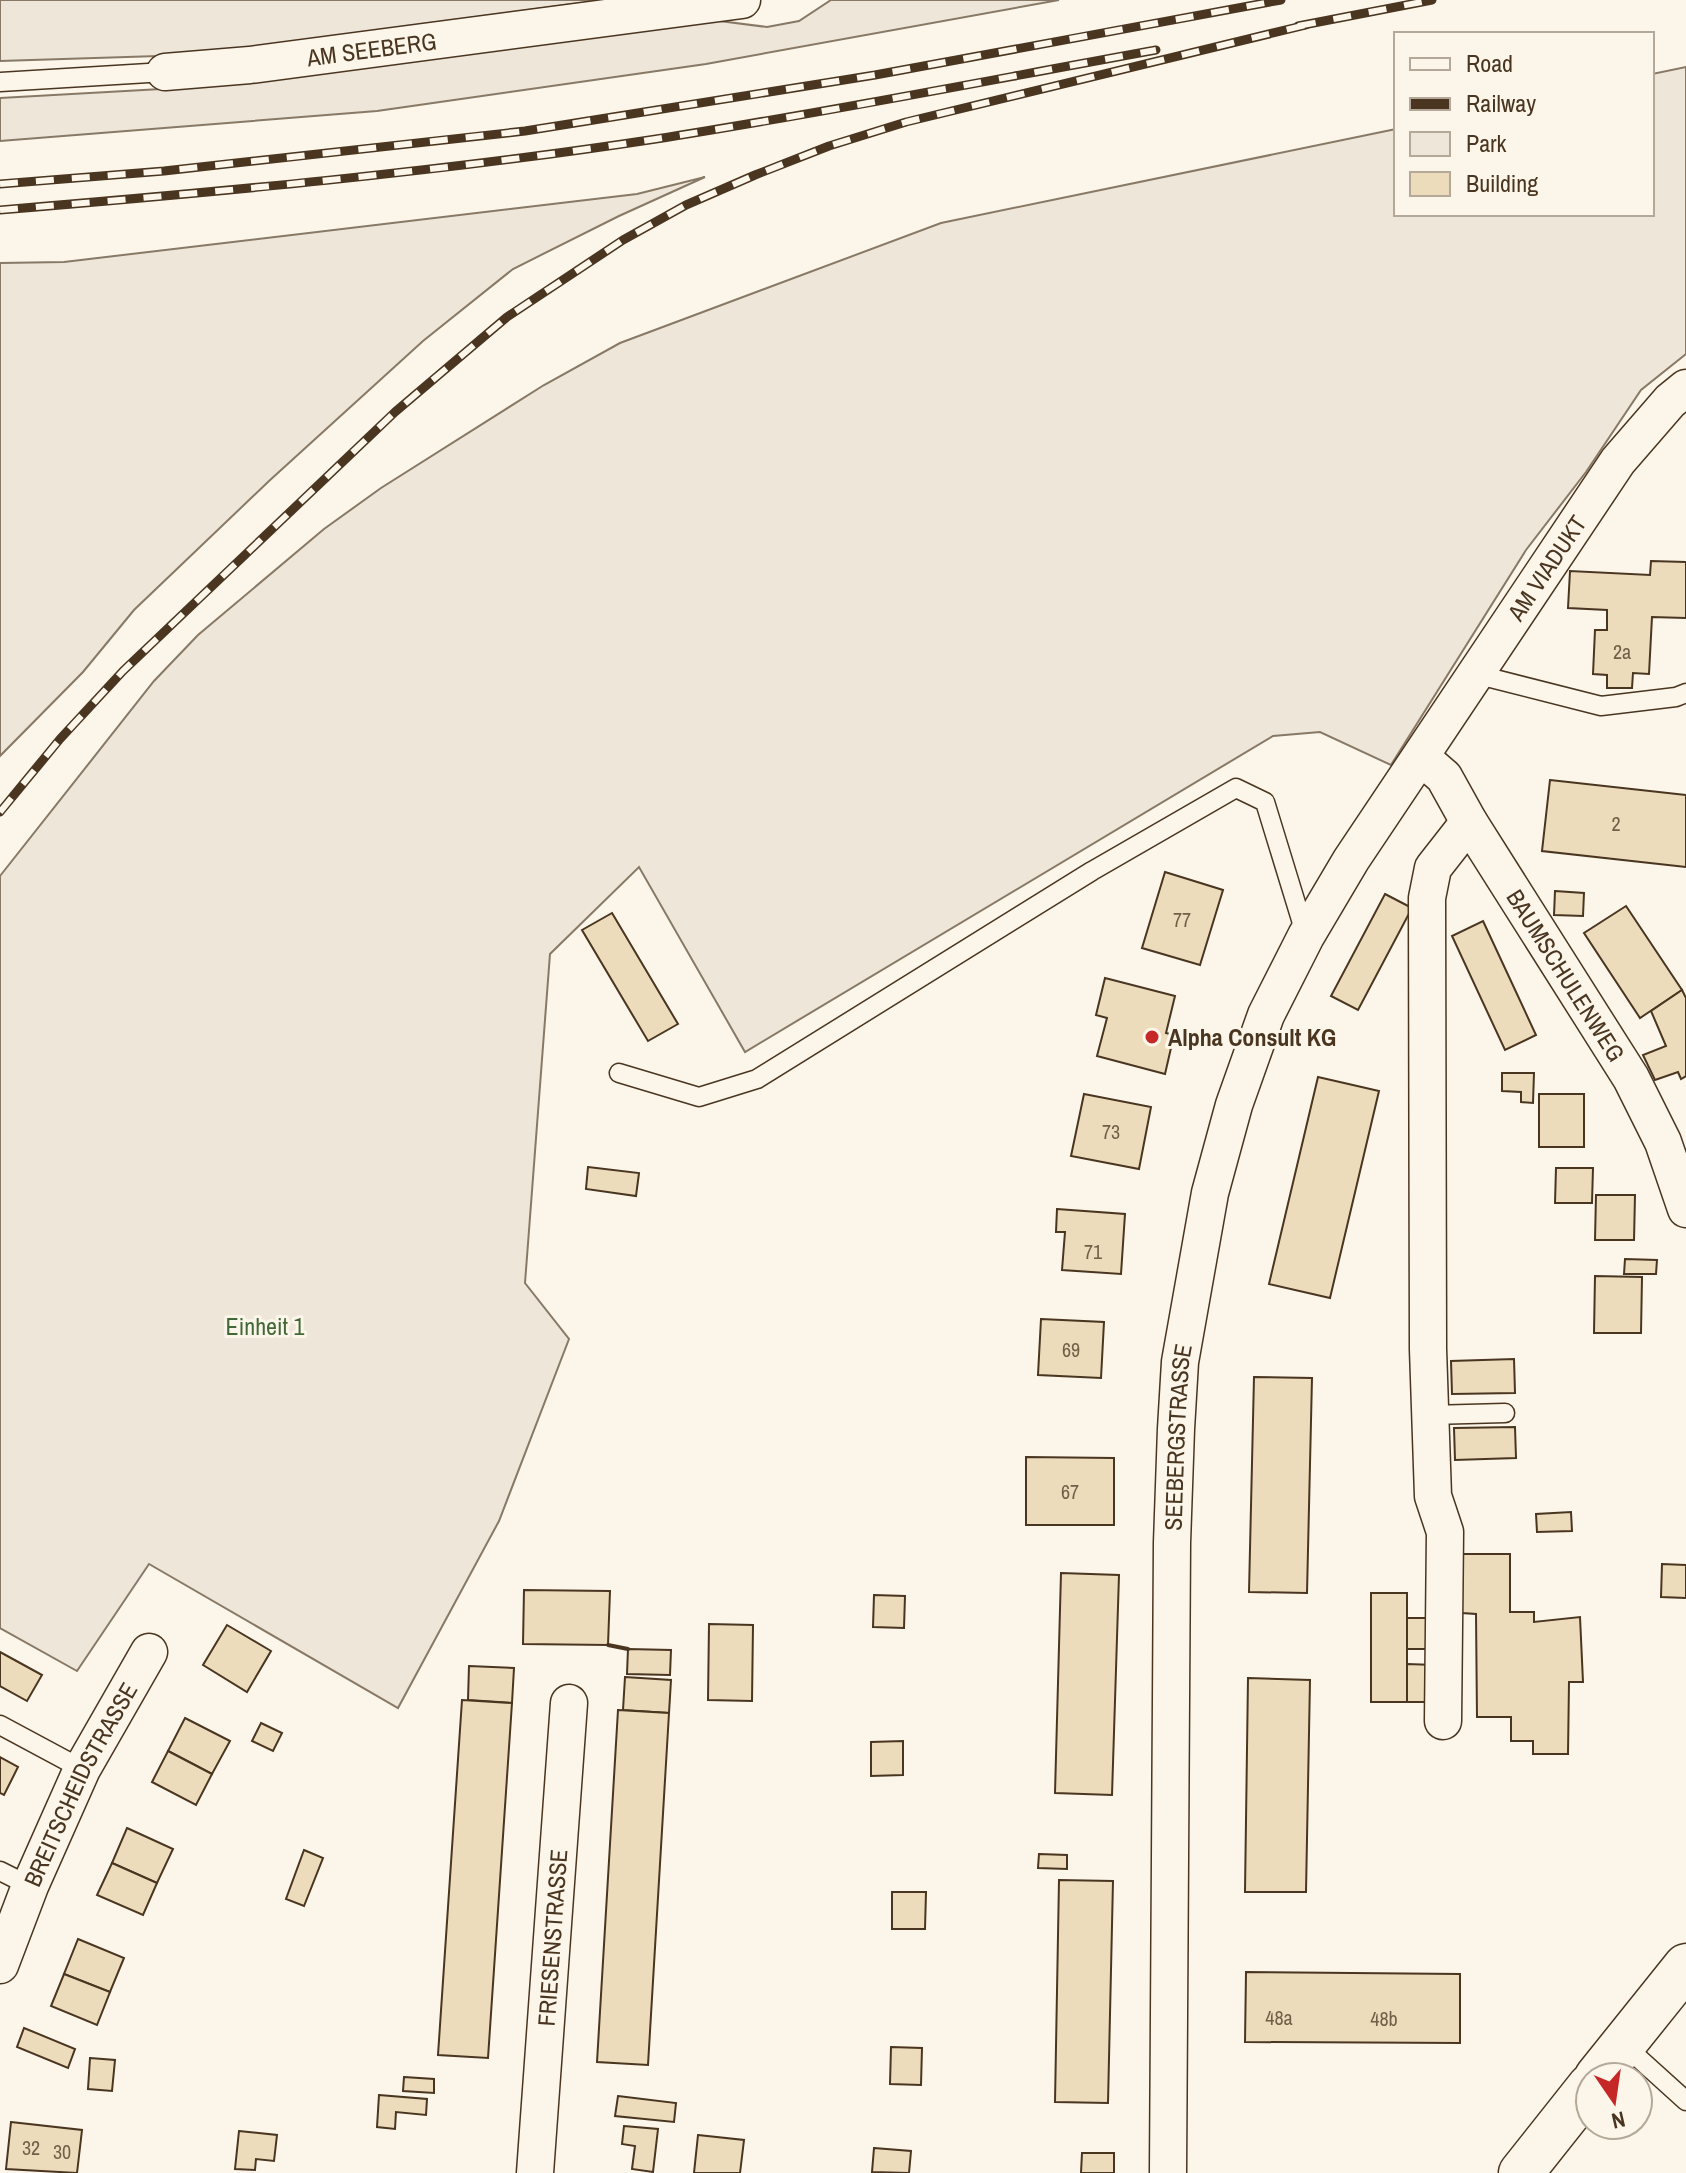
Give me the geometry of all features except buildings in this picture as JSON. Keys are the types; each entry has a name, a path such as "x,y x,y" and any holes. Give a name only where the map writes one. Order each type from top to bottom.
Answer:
{"main road":[{"path":"1609,2061 1686,1966"},
{"path":"1521,2173 1574,2106"}],"street":[{"name":"AM SEEBERG","path":"165,72 250,65 742,0"},
{"name":"AM VIADUKT","path":"1422,758 1618,461 1670,401 1686,388"},
{"name":"BAUMSCHULENWEG","path":"1422,758 1444,777 1469,822 1631,1078 1663,1142 1686,1209"},
{"name":"SEEBERGSTRASSE","path":"1168,2173 1172,1543 1180,1362 1210,1193 1234,1105 1266,1015 1306,936 1351,860 1422,758"},
{"path":"1443,1721 1445,1532 1433,1496 1430,1415 1427,898 1433,868 1469,822"},
{"name":"BREITSCHEIDSTRASSE","path":"0,1965 15,1878 149,1652"},
{"name":"FRIESENSTRASSE","path":"535,2173 569,1703"}],"lane":[{"name":"AM SEEBERG","path":"0,82 165,72"},
{"path":"1475,674 1601,706 1676,697 1686,693"},
{"path":"619,1073 699,1097 757,1079 1092,871 1236,788 1265,802 1306,936"},
{"path":"1430,1415 1505,1413"},
{"path":"0,1725 82,1769"},
{"path":"1623,2043 1686,2101"}],"green space":[{"path":"0,0 603,0 190,55 0,61"},
{"path":"831,0 1059,0 706,64 377,111 0,141 0,98 197,87 696,18 767,27 799,21"},
{"name":"Einheit 1","path":"1686,67 1686,354 1641,390 1586,472 1526,550 1391,765 1320,732 1273,736 745,1052 639,867 550,954 525,1283 569,1339 499,1521 398,1708 149,1564 77,1671 0,1628 0,876 154,681 198,635 324,529 381,488 544,385 620,343 941,223 1394,129 1394,216 1654,216 1654,74"},
{"path":"705,177 513,269 423,341 269,481 134,610 83,672 0,756 0,263 64,262 637,194"}],"railway":[{"path":"0,184 164,171 525,131 875,75 1281,0"},
{"path":"1298,26 1432,0"},
{"path":"0,812 60,739 123,671 395,412 507,317 623,240 686,205 829,146 906,122 1306,25"},
{"path":"0,210 329,180 574,151 781,118 1156,50"}],"wall":[{"path":"608,1645 628,1649"}],"place":[{"name":"Alpha Consult KG","path":"1152,1037"}]}
